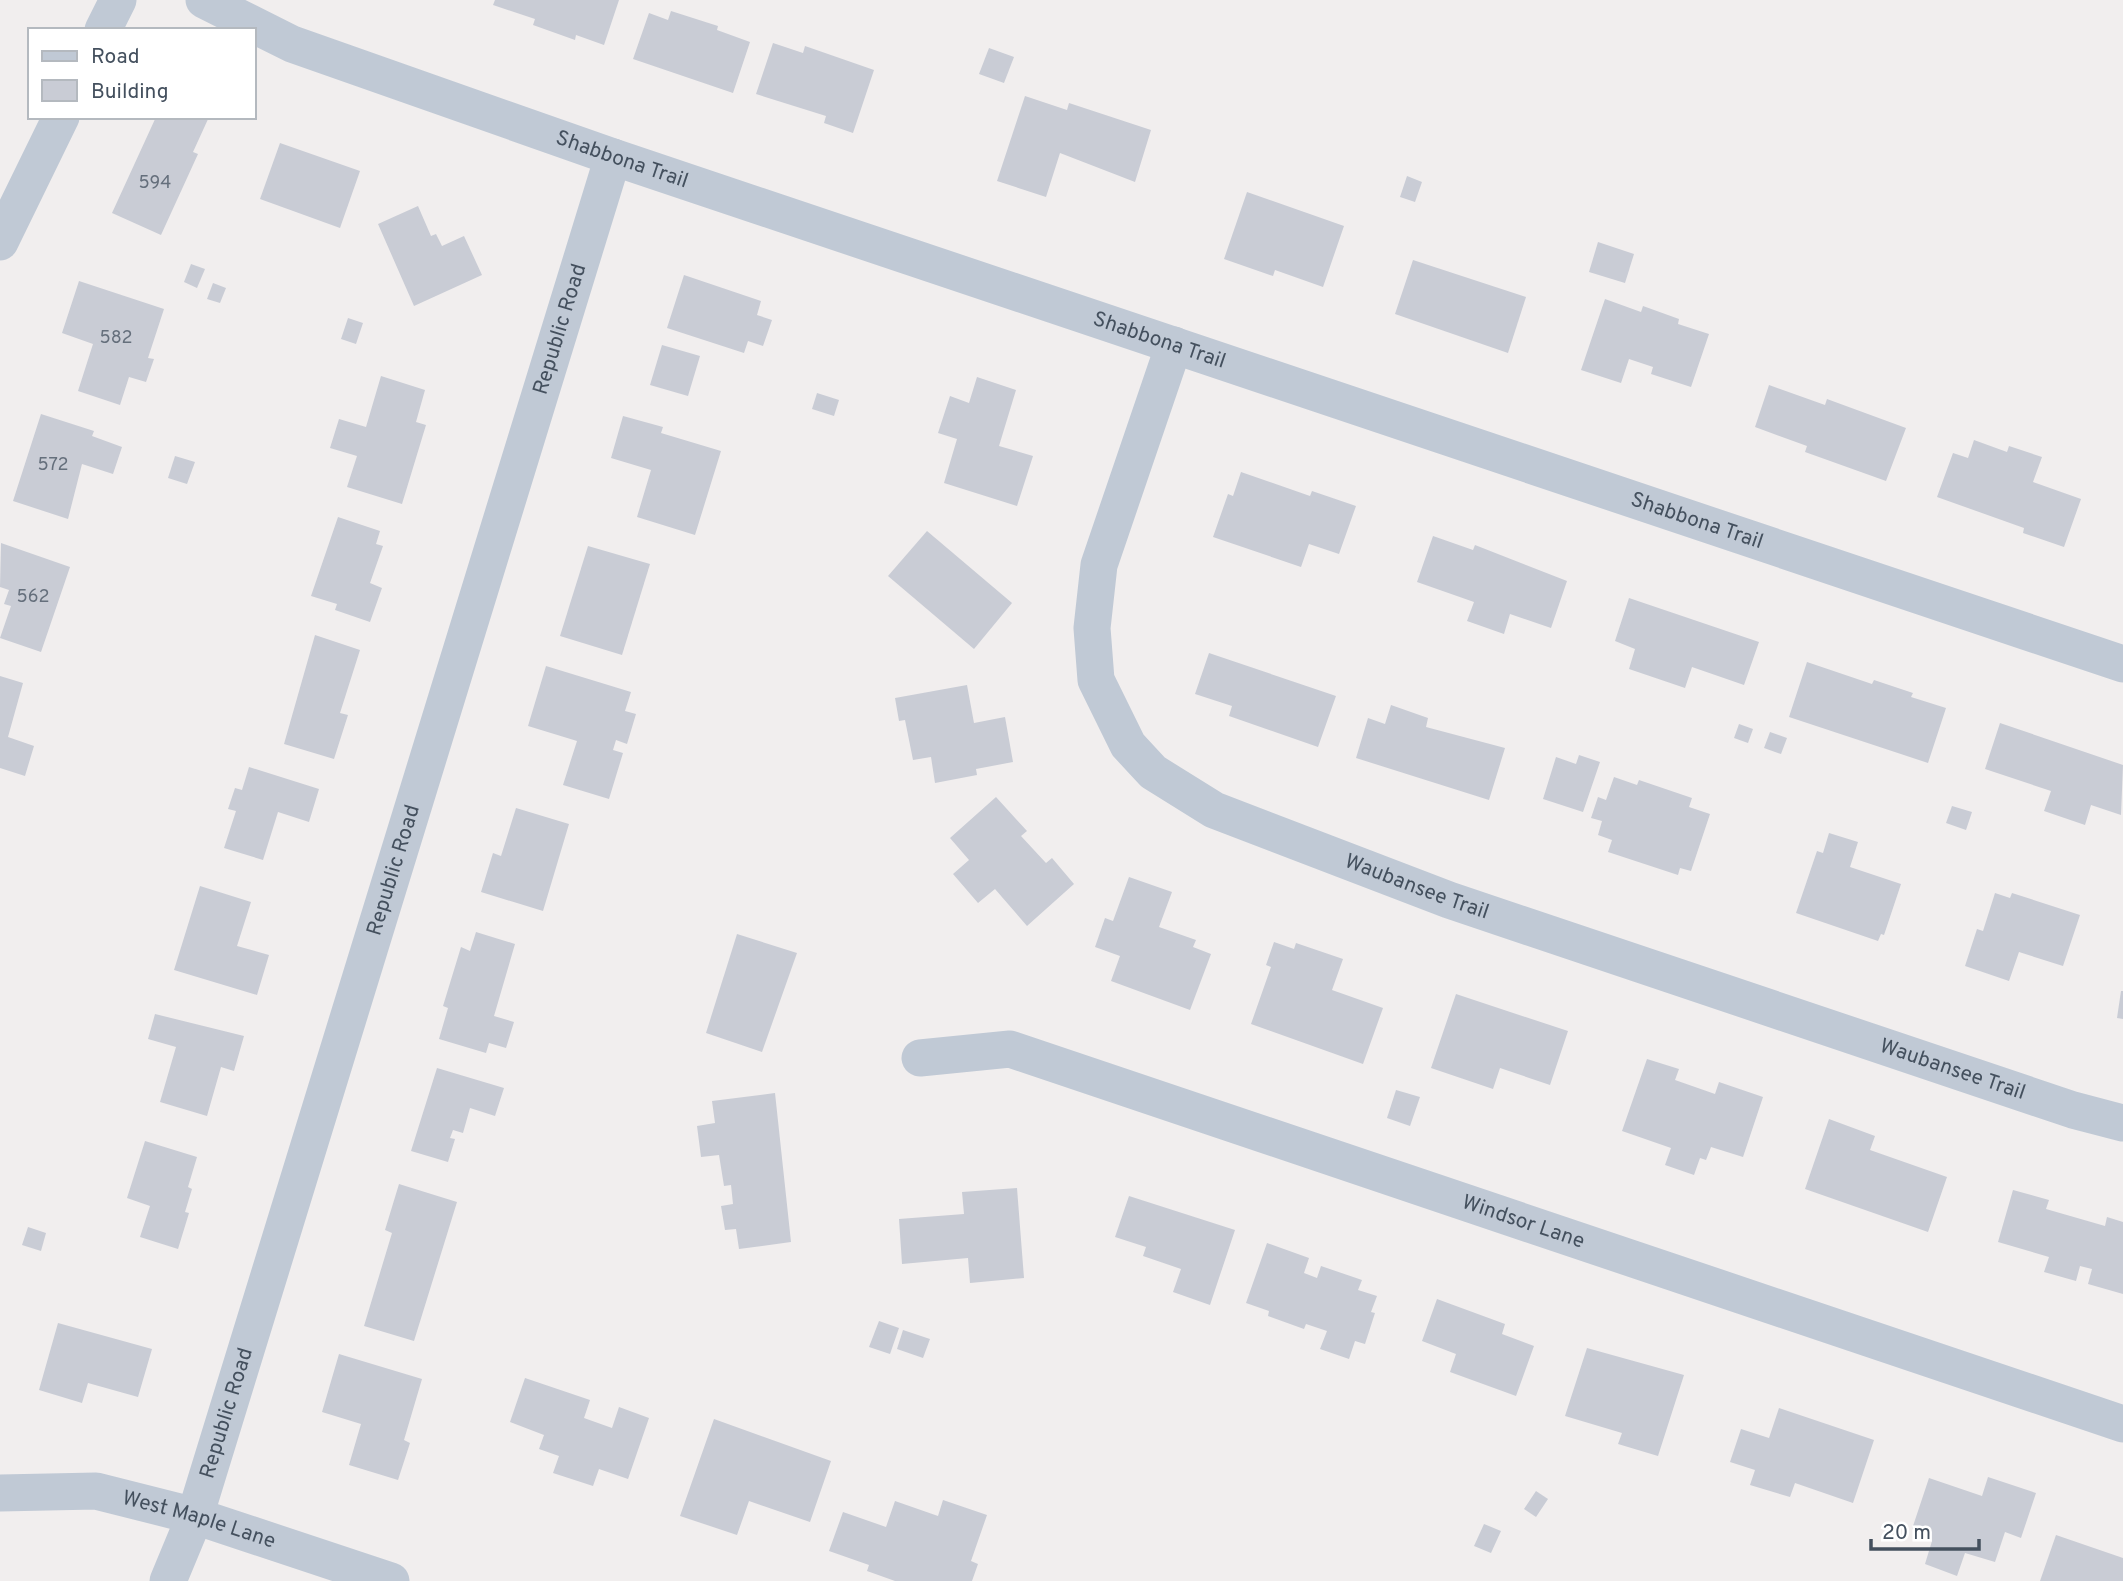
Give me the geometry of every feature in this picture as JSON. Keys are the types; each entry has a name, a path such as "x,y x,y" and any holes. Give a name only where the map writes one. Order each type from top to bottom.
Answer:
{"street":[{"path":"104,28 118,0"},
{"name":"Shabbona Trail","path":"204,0 292,44 613,157 2123,664"},
{"path":"0,242 60,119"},
{"name":"Republic Road","path":"168,1581 195,1516 613,157"},
{"name":"Waubansee Trail","path":"1174,345 1099,565 1092,628 1096,680 1128,745 1153,772 1214,810 1449,900 2073,1110 2123,1124"},
{"name":"Windsor Lane","path":"920,1058 1010,1049 2123,1424"},
{"name":"West Maple Lane","path":"0,1493 96,1491 195,1516 391,1581"}],"building":[{"path":"495,0 619,0 604,45 576,35 575,40 533,25 535,19 493,5"},
{"path":"671,11 718,26 717,30 750,42 733,93 633,59 649,13 668,20"},
{"path":"773,43 803,53 805,46 874,70 853,133 824,123 826,116 756,94"},
{"path":"989,48 1014,57 1004,83 979,74"},
{"path":"1025,96 1067,110 1069,103 1151,130 1135,182 1060,153 1046,197 997,181"},
{"path":"155,119 208,119 193,152 198,154 161,235 112,213"},
{"path":"280,143 360,171 340,228 260,199"},
{"path":"1407,176 1422,182 1415,202 1400,197"},
{"path":"1247,192 1344,226 1323,287 1275,270 1273,276 1224,259"},
{"path":"418,206 431,236 436,234 442,246 464,236 482,275 414,306 378,224"},
{"path":"1598,242 1634,254 1625,283 1589,272"},
{"path":"1413,260 1526,297 1508,353 1395,314"},
{"path":"191,264 205,269 197,288 184,282"},
{"path":"684,275 761,301 757,315 772,320 763,346 748,341 744,353 667,328"},
{"path":"79,281 164,309 148,358 154,359 146,382 129,377 120,405 78,391 93,344 62,333"},
{"path":"213,283 226,288 220,303 207,299"},
{"path":"1605,299 1641,312 1643,306 1679,319 1678,324 1709,334 1691,387 1651,374 1653,367 1629,359 1621,383 1581,370"},
{"path":"348,318 363,323 356,344 341,339"},
{"path":"662,345 700,356 688,396 650,385"},
{"path":"381,376 425,390 416,422 426,425 402,504 347,487 357,456 330,448 339,419 366,427"},
{"path":"977,377 1016,390 999,446 1033,456 1017,506 944,483 957,439 938,433 950,396 969,403"},
{"path":"1769,385 1825,405 1827,399 1906,428 1886,481 1805,452 1807,446 1755,427"},
{"path":"817,393 839,400 834,416 812,409"},
{"path":"41,414 94,431 92,436 122,447 113,474 82,464 68,519 13,501"},
{"path":"623,416 663,427 661,433 721,451 695,535 637,517 651,470 611,458"},
{"path":"1974,440 2007,452 2009,446 2042,457 2033,482 2081,499 2064,547 2023,533 2024,528 1937,497 1953,453 1968,458"},
{"path":"175,456 195,462 187,484 168,478"},
{"path":"1241,472 1310,496 1312,491 1356,506 1339,554 1309,544 1301,567 1213,537 1228,494 1233,496"},
{"path":"338,517 380,531 376,544 383,546 370,583 382,588 370,622 335,610 337,604 311,596"},
{"path":"927,531 1012,603 974,649 888,576"},
{"path":"1433,536 1473,550 1475,545 1567,581 1551,628 1510,614 1504,634 1467,621 1474,602 1417,582"},
{"path":"1,543 70,567 41,652 0,638 11,606 4,604 9,590 0,587"},
{"path":"588,546 650,564 622,655 560,636"},
{"path":"1629,598 1759,642 1744,685 1692,667 1685,688 1629,669 1635,649 1615,641"},
{"path":"315,635 360,650 340,713 348,715 334,759 284,744"},
{"path":"1209,653 1336,696 1318,747 1229,716 1232,706 1195,694"},
{"path":"1807,662 1872,684 1874,680 1913,693 1911,697 1946,708 1928,763 1789,717"},
{"path":"546,666 631,692 625,711 636,714 627,744 616,740 613,750 623,753 609,799 563,785 577,741 528,726"},
{"path":"0,676 23,683 8,737 34,746 25,776 0,768"},
{"path":"967,685 974,723 1005,717 1013,762 976,769 977,775 935,783 931,757 913,760 905,720 899,721 895,698"},
{"path":"1391,705 1428,718 1426,727 1505,748 1489,800 1356,758 1368,718 1385,724"},
{"path":"2000,723 2123,765 2121,815 2091,805 2085,825 2044,811 2051,791 1985,769"},
{"path":"1739,724 1753,729 1748,743 1734,738"},
{"path":"1770,732 1787,738 1781,754 1764,748"},
{"path":"1579,755 1600,762 1583,812 1543,799 1556,757 1576,764"},
{"path":"249,767 319,789 309,822 278,812 263,860 224,848 236,811 228,809 235,788 242,790"},
{"path":"1614,777 1637,785 1639,780 1692,798 1689,807 1710,814 1691,871 1680,868 1678,875 1608,852 1612,840 1598,835 1602,821 1591,818 1598,797 1606,800"},
{"path":"996,797 1027,831 1021,836 1046,863 1052,858 1074,884 1027,926 995,889 978,903 953,874 969,860 950,838"},
{"path":"1952,806 1972,812 1966,830 1946,823"},
{"path":"516,808 569,824 543,911 481,892 493,853 501,856"},
{"path":"1829,833 1858,842 1850,867 1901,884 1884,935 1881,934 1878,941 1796,913 1817,851 1823,853"},
{"path":"1129,877 1172,892 1159,927 1196,940 1193,947 1211,954 1190,1010 1111,981 1120,956 1095,947 1105,918 1113,921"},
{"path":"200,886 251,902 237,946 269,955 257,995 174,970"},
{"path":"1995,893 2010,898 2012,893 2080,915 2063,966 2019,952 2009,981 1965,966 1977,929 1983,931"},
{"path":"476,932 515,944 494,1016 514,1022 506,1048 489,1043 486,1053 439,1039 448,1008 443,1006 461,947 470,951"},
{"path":"737,934 797,953 762,1052 706,1033"},
{"path":"1274,942 1294,949 1296,943 1343,959 1332,990 1383,1008 1363,1064 1251,1024 1271,967 1266,965"},
{"path":"2123,991 2123,1019 2117,1018"},
{"path":"1456,994 1568,1031 1550,1085 1500,1068 1493,1089 1431,1068"},
{"path":"155,1014 244,1036 234,1071 221,1067 207,1116 160,1102 176,1047 148,1039"},
{"path":"1647,1059 1679,1069 1675,1080 1715,1094 1719,1082 1763,1097 1743,1157 1711,1147 1706,1160 1700,1158 1694,1175 1665,1165 1671,1148 1622,1131"},
{"path":"437,1068 504,1088 495,1116 470,1108 463,1133 453,1130 450,1138 455,1139 448,1162 411,1151"},
{"path":"1396,1090 1420,1097 1410,1126 1387,1118"},
{"path":"775,1093 791,1242 739,1249 736,1229 725,1230 721,1206 733,1204 731,1185 724,1186 719,1155 701,1157 697,1126 715,1123 712,1101"},
{"path":"1829,1119 1875,1136 1870,1150 1947,1177 1928,1232 1805,1189"},
{"path":"145,1141 197,1157 188,1187 192,1189 185,1212 189,1213 178,1249 140,1237 150,1206 127,1198"},
{"path":"399,1184 457,1202 414,1341 364,1326 392,1233 385,1230"},
{"path":"1017,1188 1024,1278 970,1283 968,1258 902,1264 899,1219 964,1214 962,1192"},
{"path":"2013,1190 2049,1200 2046,1209 2105,1226 2107,1217 2123,1222 2123,1294 2088,1284 2092,1269 2080,1266 2076,1281 2044,1272 2049,1257 1998,1242"},
{"path":"1129,1196 1235,1230 1210,1305 1173,1292 1181,1269 1143,1256 1146,1247 1115,1237"},
{"path":"28,1227 46,1233 41,1251 22,1245"},
{"path":"1267,1243 1309,1258 1304,1273 1317,1278 1321,1266 1362,1280 1358,1290 1377,1296 1371,1312 1375,1313 1365,1344 1355,1341 1349,1359 1320,1349 1327,1331 1306,1324 1304,1329 1268,1316 1269,1311 1246,1303"},
{"path":"1437,1299 1505,1324 1502,1334 1534,1346 1516,1396 1450,1372 1456,1354 1422,1341"},
{"path":"879,1321 899,1328 890,1354 869,1347"},
{"path":"58,1323 152,1349 138,1397 88,1383 82,1403 39,1390"},
{"path":"903,1330 930,1339 923,1358 897,1349"},
{"path":"1587,1348 1684,1375 1658,1456 1618,1444 1622,1433 1565,1416"},
{"path":"339,1354 422,1379 404,1440 410,1443 398,1480 349,1465 361,1424 322,1412"},
{"path":"525,1378 590,1400 584,1418 612,1428 619,1407 649,1418 628,1479 599,1469 593,1486 553,1473 559,1456 539,1449 544,1435 510,1422"},
{"path":"1779,1408 1874,1440 1853,1503 1795,1483 1790,1497 1750,1485 1755,1470 1730,1462 1741,1429 1769,1438"},
{"path":"714,1419 831,1461 810,1522 749,1501 737,1535 680,1516"},
{"path":"1988,1477 2036,1493 2021,1538 2005,1532 1995,1562 1965,1553 1957,1576 1925,1564 1932,1541 1914,1535 1916,1531 1912,1529 1929,1478 1982,1496"},
{"path":"1536,1491 1548,1499 1536,1517 1524,1509"},
{"path":"943,1500 987,1515 971,1561 978,1564 972,1581 895,1581 867,1571 869,1565 829,1551 843,1512 886,1527 895,1501 938,1516"},
{"path":"1484,1524 1501,1531 1491,1553 1474,1546"},
{"path":"2056,1535 2123,1558 2123,1581 2040,1581"}]}
